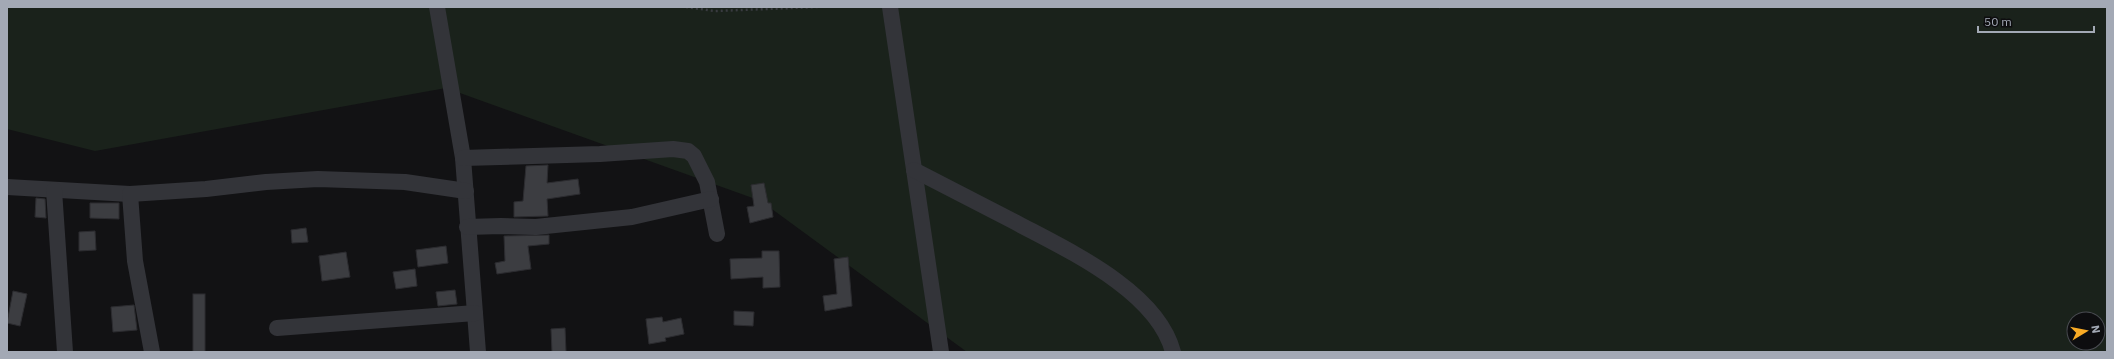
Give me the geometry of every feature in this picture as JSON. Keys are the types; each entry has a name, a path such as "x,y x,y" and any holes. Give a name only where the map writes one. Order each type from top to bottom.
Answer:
{"street":[{"path":"437,7 463,158 467,227 478,352"},
{"path":"890,7 941,352"},
{"path":"463,158 528,157 683,149 694,156 707,182 717,234"},
{"path":"914,170 1083,258 1115,279 1136,297 1155,318 1167,335 1173,352"},
{"path":"7,187 130,194 206,189 266,182 318,180 405,182 466,191"},
{"path":"54,190 65,352"},
{"path":"130,194 135,262 152,352"},
{"path":"467,227 536,227 632,217 711,199"},
{"path":"277,328 474,313"}],"path":[{"path":"686,7 715,11 818,7"}],"shaded area":[{"path":"7,7 2107,7 2107,352 967,352 761,201 446,88 95,151 7,129"}],"building":[{"path":"548,165 547,183 578,179 580,194 547,199 548,216 514,217 514,202 523,201 526,166"},
{"path":"764,183 768,203 771,203 773,217 750,223 747,207 754,206 751,185"},
{"path":"36,198 45,199 46,218 35,217"},
{"path":"90,203 119,203 119,219 90,218"},
{"path":"306,228 308,242 292,243 291,230"},
{"path":"95,231 96,250 79,251 79,232"},
{"path":"549,235 549,244 528,246 531,269 497,274 495,263 505,261 504,236"},
{"path":"446,246 448,263 418,267 416,250"},
{"path":"762,251 779,251 780,287 763,288 763,277 731,279 730,259 762,258"},
{"path":"346,252 350,277 322,281 319,256"},
{"path":"848,257 852,306 825,311 823,296 837,294 834,259"},
{"path":"415,269 417,286 396,289 393,272"},
{"path":"455,290 457,304 438,306 436,292"},
{"path":"13,291 27,294 20,326 7,323"},
{"path":"193,294 205,294 205,352 193,352"},
{"path":"134,305 137,330 113,332 111,307"},
{"path":"734,311 754,312 753,326 734,325"},
{"path":"662,317 663,322 681,318 684,334 665,338 666,341 649,344 646,319"},
{"path":"565,328 566,352 552,352 551,329"}]}
